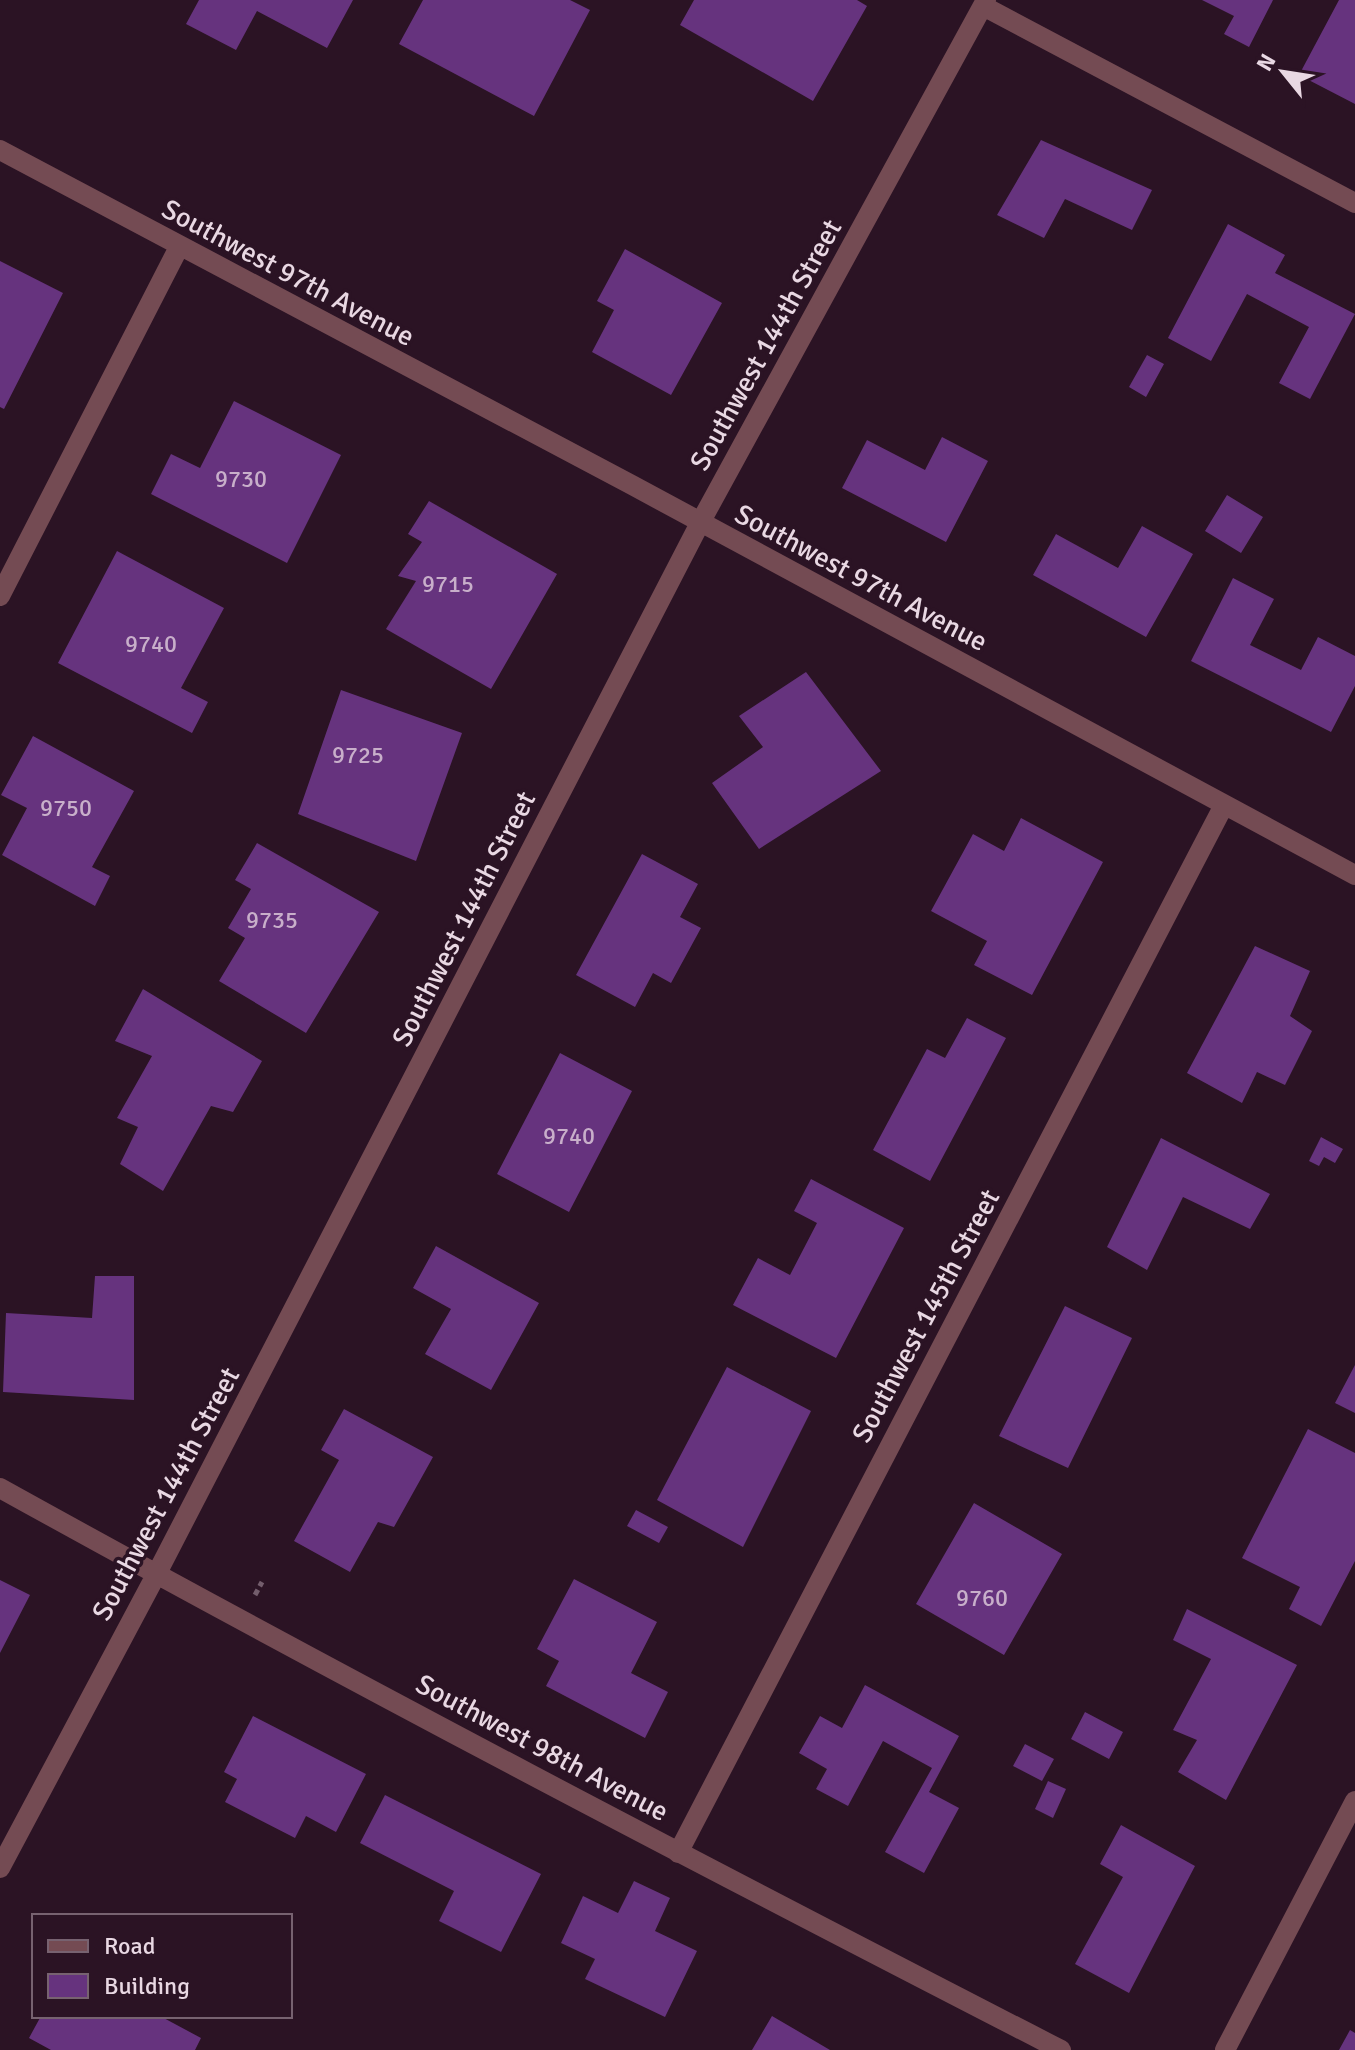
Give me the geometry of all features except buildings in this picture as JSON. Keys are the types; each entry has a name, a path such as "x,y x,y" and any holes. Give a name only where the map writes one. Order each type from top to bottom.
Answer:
{"street":[{"path":"984,3 1355,203"},
{"name":"Southwest 144th Street","path":"0,1868 156,1575 700,523 984,3"},
{"name":"Southwest 97th Avenue","path":"0,150 1355,875"},
{"path":"0,596 179,247"},
{"name":"Southwest 145th Street","path":"678,1853 1224,805"},
{"name":"Southwest 98th Avenue","path":"0,1488 156,1575 678,1853 1061,2050"},
{"path":"1225,2050 1355,1801"}],"path":[{"path":"252,1600 262,1582"}]}
